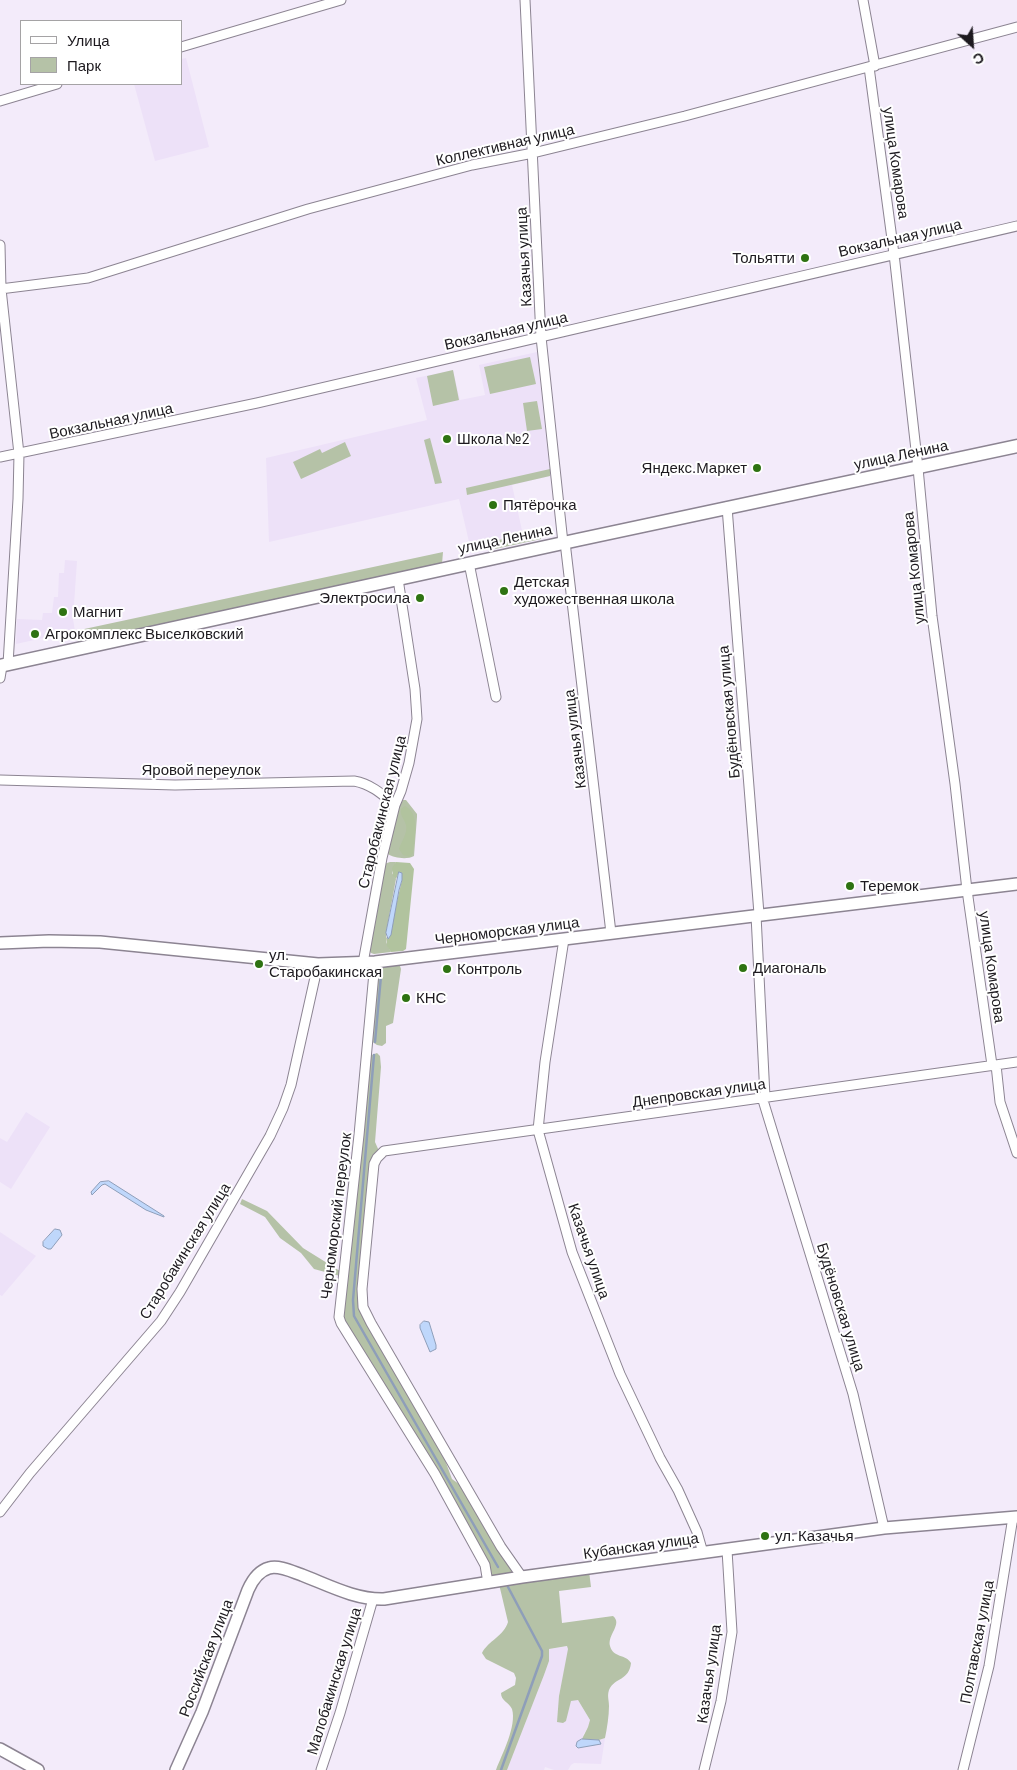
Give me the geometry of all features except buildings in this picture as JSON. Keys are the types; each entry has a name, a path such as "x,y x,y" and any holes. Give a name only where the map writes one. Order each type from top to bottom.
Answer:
{"main road":[{"name":"улица Ленина","path":"2,668 564,542 1017,446"}],"street":[{"path":"182,47 341,0"},
{"name":"Казачья улица","path":"525,0 541,337 611,933"},
{"name":"улица Комарова","path":"863,0 918,468 932,616 955,784 967,890 1000,1102 1017,1153"},
{"name":"Коллективная улица","path":"1,289 88,278 308,209 478,164 533,153 685,116 1017,27"},
{"path":"0,101 54,85"},
{"name":"Вокзальная улица","path":"0,457 215,413 1017,226"},
{"path":"0,245 1,289 19,454 18,499 2,668"},
{"name":"Будёновская улица","path":"727,507 758,914 763,1097 853,1394 884,1528"},
{"path":"469,563 496,697"},
{"name":"Старобакинская улица","path":"363,963 382,858 395,805 402,791 416,731 415,689 398,579"},
{"name":"Яровой переулок","path":"0,780 175,785 354,781 361,782 378,790 395,805"},
{"name":"Черноморская улица","path":"0,943 49,940 100,942 318,964 363,963 1017,884"},
{"name":"Казачья улица","path":"564,939 545,1062 538,1130 572,1252 620,1374 698,1532 703,1553"},
{"name":"Черноморский переулок","path":"375,962 359,1135 339,1317 439,1482 485,1565 488,1583"},
{"name":"Старобакинская улица","path":"0,1512 30,1473 161,1321 185,1284 266,1144 288,1094 318,964"},
{"name":"Днепровская улица","path":"522,1577 501,1548 363,1307 362,1289 374,1164 377,1158 384,1151 1017,1062"},
{"name":"Кубанская улица","path":"274,1567 358,1595 372,1599 384,1599 522,1577 884,1528 1015,1517"},
{"name":"Полтавская улица","path":"963,1770 989,1666 1015,1517"},
{"name":"Казачья улица","path":"704,1770 719,1708 732,1632 727,1550"},
{"name":"Российская улица","path":"176,1770 202,1712 248,1590 259,1574 267,1568 274,1567"},
{"name":"Малобакинская улица","path":"321,1770 338,1720 372,1599"},
{"path":"0,1749 38,1770"}],"shaded area":[{"path":"186,58 209,147 155,161 134,85 182,85 182,59"},
{"name":"Школа №2","path":"537,352 550,476 512,485 523,535 470,546 459,499 269,542 266,458 427,420 416,378 453,370 460,400 485,395 479,365"},
{"path":"65,560 77,561 73,619 75,631 16,644 17,619 42,620 43,613 52,613 54,597 58,597 59,573 64,573"},
{"path":"26,1112 50,1127 11,1189 0,1182 0,1138 7,1142"},
{"path":"0,1232 36,1256 2,1296 0,1295"},
{"path":"568,1646 559,1696 566,1721 571,1700 578,1700 590,1720 583,1735 599,1740 605,1738 601,1764 574,1763 568,1770 554,1770 545,1767 544,1770 507,1770 549,1661 549,1649"}],"green space":[{"path":"530,357 536,384 490,394 484,367"},
{"path":"453,370 459,400 433,406 427,376"},
{"path":"537,401 542,429 527,431 523,403"},
{"path":"430,438 442,483 435,484 424,440"},
{"path":"345,442 351,456 301,479 293,462 320,449 322,453"},
{"path":"550,469 550,476 467,495 466,488"},
{"path":"539,532 541,539 495,549 493,541"},
{"path":"443,552 442,564 78,642 75,631"},
{"path":"403,800 406,800 417,814 414,856 404,858 388,854 398,808"},
{"path":"405,806 410,810 415,820 413,853 410,857 403,855 399,849 406,831 401,811"},
{"path":"396,862 392,873 396,879 386,933 386,942 391,952 374,954 369,950 384,864"},
{"path":"396,862 410,863 414,869 406,949 391,952 387,946 386,937 388,939 402,880 399,872 396,879 393,876 392,868"},
{"path":"396,964 401,969 393,1023 386,1026 386,1043 382,1046 377,1045 371,1041 378,966"},
{"path":"377,1053 380,1056 381,1067 375,1142 379,1151 360,1301 442,1452 452,1479 463,1487 515,1574 491,1578 348,1327 343,1315 369,1056"},
{"path":"242,1199 267,1211 303,1248 340,1271 340,1276 314,1269 301,1253 280,1238 265,1217 240,1204"},
{"path":"589,1571 591,1587 559,1591 562,1623 613,1616 616,1619 616,1626 610,1646 614,1652 631,1663 628,1673 609,1690 609,1714 605,1738 599,1740 582,1739 590,1720 578,1700 571,1701 566,1721 563,1723 557,1722 559,1696 568,1649 567,1646 549,1649 549,1661 507,1770 496,1770 511,1732 513,1716 512,1709 502,1698 501,1693 515,1685 516,1678 514,1673 486,1659 482,1653 503,1631 508,1622 499,1584"}],"water":[{"path":"399,872 402,873 402,880 391,935 388,939 386,933"},
{"path":"109,1181 164,1217 146,1210 105,1184 92,1195 91,1192 100,1182"},
{"path":"55,1229 60,1230 62,1235 51,1249 48,1249 43,1246 43,1242"},
{"path":"424,1321 429,1322 436,1345 436,1349 430,1352 420,1328"},
{"path":"582,1739 599,1740 601,1744 578,1748 576,1746 577,1742"}],"waterway":[{"path":"375,1042 381,976"},
{"path":"374,1055 353,1300 354,1316 498,1567"},
{"path":"501,1770 542,1656 542,1651 508,1587"}],"place":[{"name":"Тольятти","path":"805,258"},
{"name":"Школа №2","path":"447,439"},
{"name":"Яндекс.Маркет","path":"757,468"},
{"name":"Пятёрочка","path":"493,505"},
{"name":"Детская художественная школа","path":"504,591"},
{"name":"Электросила","path":"420,598"},
{"name":"Магнит","path":"63,612"},
{"name":"Агрокомплекс Выселковский","path":"35,634"},
{"name":"Теремок","path":"850,886"},
{"name":"ул. Старобакинская","path":"259,964"},
{"name":"Диагональ","path":"743,968"},
{"name":"Контроль","path":"447,969"},
{"name":"КНС","path":"406,998"},
{"name":"ул. Казачья","path":"765,1536"}]}
